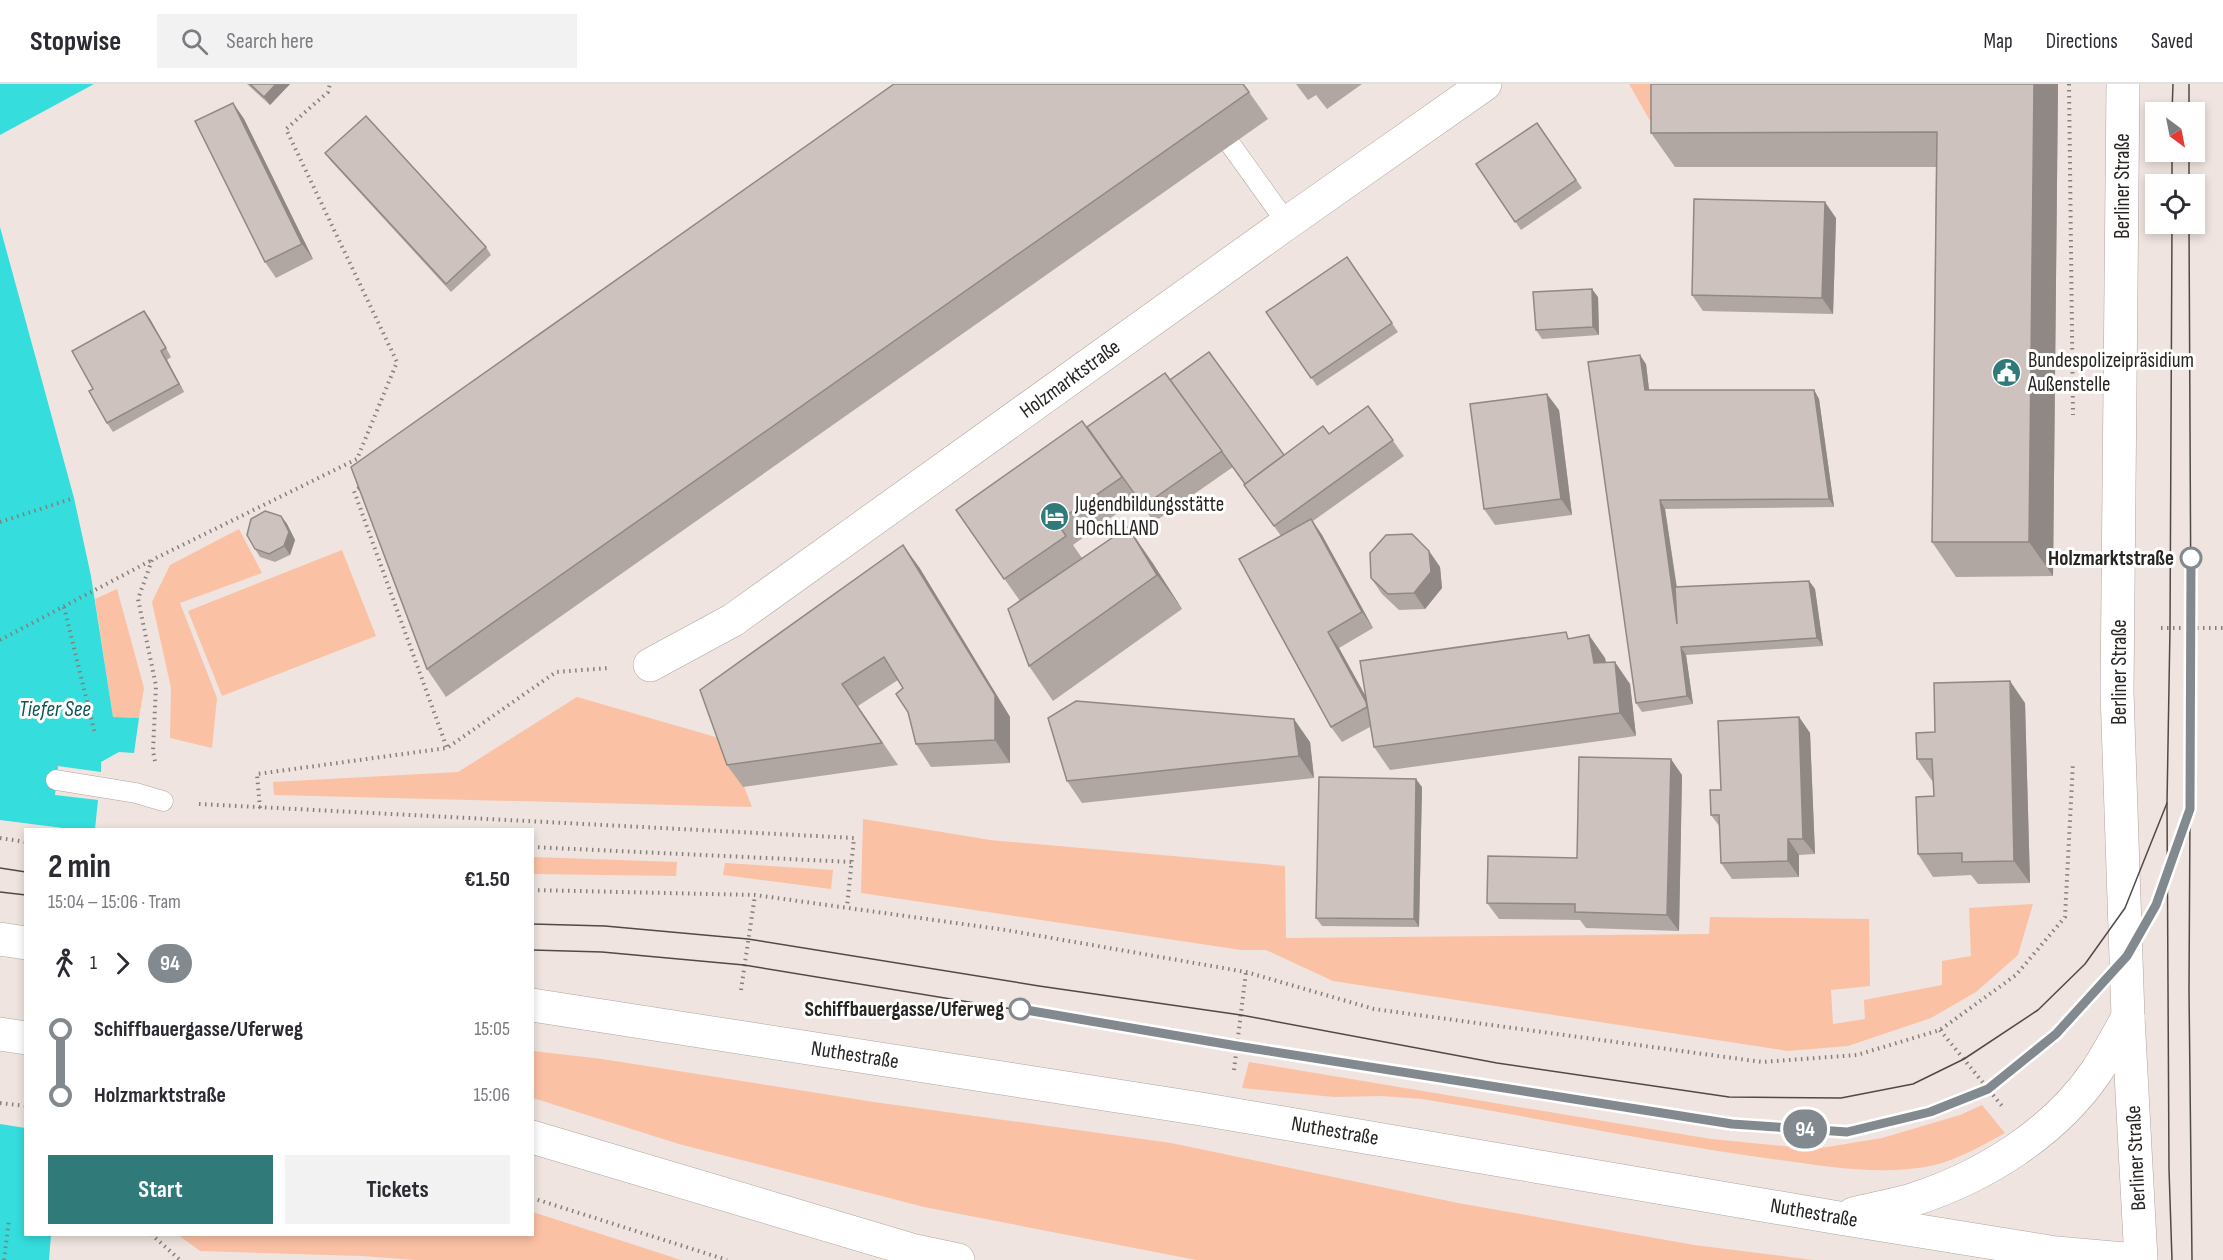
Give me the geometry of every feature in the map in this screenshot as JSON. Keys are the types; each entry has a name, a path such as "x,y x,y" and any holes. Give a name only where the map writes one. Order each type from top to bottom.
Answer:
{"main road":[{"name":"Holzmarktstraße","path":"650,665 733,620 1485,84"},
{"name":"Berliner Straße","path":"2123,84 2117,692 2128,1017 2141,1260"},
{"path":"0,939 24,943"},
{"name":"Nuthestraße","path":"534,1005 1246,1116 2056,1253 2136,1260"},
{"path":"1839,1218 1915,1199 1983,1171 2030,1140 2064,1110 2095,1073 2128,1017"},
{"path":"0,1034 24,1038"},
{"path":"534,1138 915,1251 958,1260"}],"lane":[{"path":"1187,84 1287,223"},
{"path":"56,780 163,801"}],"path":[{"path":"0,640 152,560 357,459 397,362 286,129 328,92 330,84"},
{"path":"2069,84 2073,416"},
{"path":"371,481 354,491 447,748"},
{"path":"0,522 74,498"},
{"path":"152,560 138,599 156,686 153,751"},
{"path":"64,607 95,734"},
{"path":"260,808 257,774 447,748 556,672 650,665"},
{"path":"534,890 754,895 1006,930 1246,972 1374,1009 1762,1062 1857,1054 1940,1030 2016,975 2065,917 2073,757"},
{"path":"163,801 260,808 854,837 847,907"},
{"path":"0,838 24,842"},
{"path":"534,847 853,862"},
{"path":"741,990 754,895"},
{"path":"1234,1071 1246,972"},
{"path":"1940,1030 2030,1140"},
{"path":"0,1103 24,1106"},
{"path":"534,1199 727,1260"},
{"path":"4,1260 9,1220"},
{"path":"153,1236 180,1260"}],"shaded area":[{"path":"1629,84 1676,84 1669,154"},
{"path":"239,529 262,573 180,603 217,698 212,748 170,738 171,688 152,602 170,565"},
{"path":"342,550 376,636 222,696 188,611"},
{"path":"117,589 144,688 139,718 113,717 95,599"},
{"path":"577,697 726,740 752,807 274,795 273,782 458,772"},
{"path":"863,819 990,840 1285,866 1286,938 1709,934 1710,917 1869,919 1870,986 1831,990 1833,1024 1865,1019 1864,1000 1942,985 1942,961 1971,956 1969,908 2033,904 2018,955 1976,992 1931,1018 1848,1046 1788,1051 1333,981 1266,950 1241,950 861,893"},
{"path":"534,857 677,862 676,876 534,874"},
{"path":"725,863 833,870 831,889 723,875"},
{"path":"534,1051 602,1059 874,1102 1171,1143 1458,1203 1694,1245 1813,1260 1196,1260 924,1207 679,1144 534,1098"},
{"path":"1249,1062 1711,1139 1815,1149 1882,1138 1960,1115 1982,1105 2005,1133 1962,1155 1935,1165 1895,1170 1854,1169 1684,1146 1422,1099 1381,1096 1334,1097 1242,1088"},
{"path":"534,1212 681,1260 416,1260 200,1251 179,1236 534,1236"}],"water":[{"path":"0,84 94,84 0,135"},
{"name":"Tiefer See","path":"0,227 74,498 91,576 113,717 139,718 134,753 119,752 101,762 101,772 58,766 55,795 98,800 95,828 24,828 24,1236 51,1236 49,1260 0,1260"}],"pier":[{"path":"0,820 63,828 24,828 24,1128 0,1124"}],"building":[{"path":"250,84 276,84 264,97"},
{"path":"894,84 1243,84 1249,92 427,669 351,467"},
{"name":"Bundespolizeipräsidium Außenstelle","path":"1651,84 2034,84 2029,542 1932,542 1937,132 1651,133"},
{"path":"233,103 302,244 265,262 195,121"},
{"path":"366,116 486,247 446,284 325,153"},
{"path":"1537,123 1576,180 1515,222 1476,164"},
{"path":"1694,199 1825,202 1822,298 1692,295"},
{"path":"1347,257 1392,323 1311,378 1266,312"},
{"path":"1592,289 1593,327 1536,330 1533,292"},
{"path":"144,311 166,348 161,351 179,384 107,423 89,391 93,389 72,351"},
{"path":"1209,352 1284,455 1245,484 1170,380"},
{"path":"1640,355 1645,390 1814,390 1829,499 1660,500 1677,624 1675,587 1809,581 1817,638 1681,647 1687,696 1636,703 1588,362"},
{"path":"1165,373 1222,451 1143,506 1087,427"},
{"path":"1547,394 1561,499 1484,509 1470,404"},
{"path":"1368,406 1393,440 1274,526 1244,485 1323,426 1329,434"},
{"name":"Jugendbildungsstätte HOchLLAND","path":"1082,421 1122,477 1057,522 1066,536 1004,579 956,510"},
{"path":"265,511 281,516 289,532 284,546 269,554 255,549 247,535 251,519"},
{"path":"1311,519 1362,612 1328,632 1367,707 1331,727 1239,559"},
{"path":"1128,527 1157,575 1029,666 1008,609"},
{"path":"1412,534 1429,551 1431,572 1414,593 1388,594 1371,578 1370,553 1386,535"},
{"path":"903,545 995,695 995,740 916,744 908,712 896,694 903,688 884,657 842,684 882,743 727,765 700,690"},
{"path":"1566,632 1568,639 1589,635 1594,663 1615,662 1620,713 1374,747 1360,661"},
{"path":"2010,681 2014,861 1962,862 1962,853 1918,854 1916,797 1934,796 1932,759 1917,759 1916,733 1935,732 1934,683"},
{"path":"1076,701 1294,719 1299,756 1067,781 1048,718"},
{"path":"1799,717 1803,839 1788,839 1788,861 1721,863 1719,815 1711,815 1710,790 1721,790 1718,721"},
{"path":"1579,757 1671,759 1667,915 1575,912 1575,904 1487,903 1488,856 1577,858"},
{"path":"1319,777 1416,779 1414,919 1316,918"}],"tram line":[{"path":"2172,102 2173,84"},
{"path":"2189,84 2189,102"},
{"path":"2172,162 2172,174"},
{"path":"2189,162 2189,174"},
{"path":"2172,234 2167,803 2169,1169 2172,1260"},
{"path":"2189,234 2191,628 2189,991 2192,1260"},
{"name":"94","path":"1020,1009 1237,1046 1732,1124 1847,1132 1930,1112 1988,1089 2056,1034 2127,956 2156,905 2190,809 2191,558"},
{"path":"534,924 605,926 748,939 1039,986 1241,1015 1497,1063 1729,1097 1841,1098 1913,1084 1964,1059 2038,1010 2085,964 2125,908 2167,803"},
{"path":"534,950 602,952 744,965 1732,1124 1847,1132 1930,1112 1988,1089 2056,1034 2127,956 2156,905 2189,809"},
{"path":"0,868 24,872"},
{"path":"0,892 24,895"}],"place":[{"name":"Bundespolizeipräsidium Außenstelle","path":"2007,372"},
{"name":"Jugendbildungsstätte HOchLLAND","path":"1054,516"},
{"name":"Holzmarktstraße","path":"2191,558"},
{"name":"Schiffbauergasse/Uferweg","path":"1020,1009"}]}
